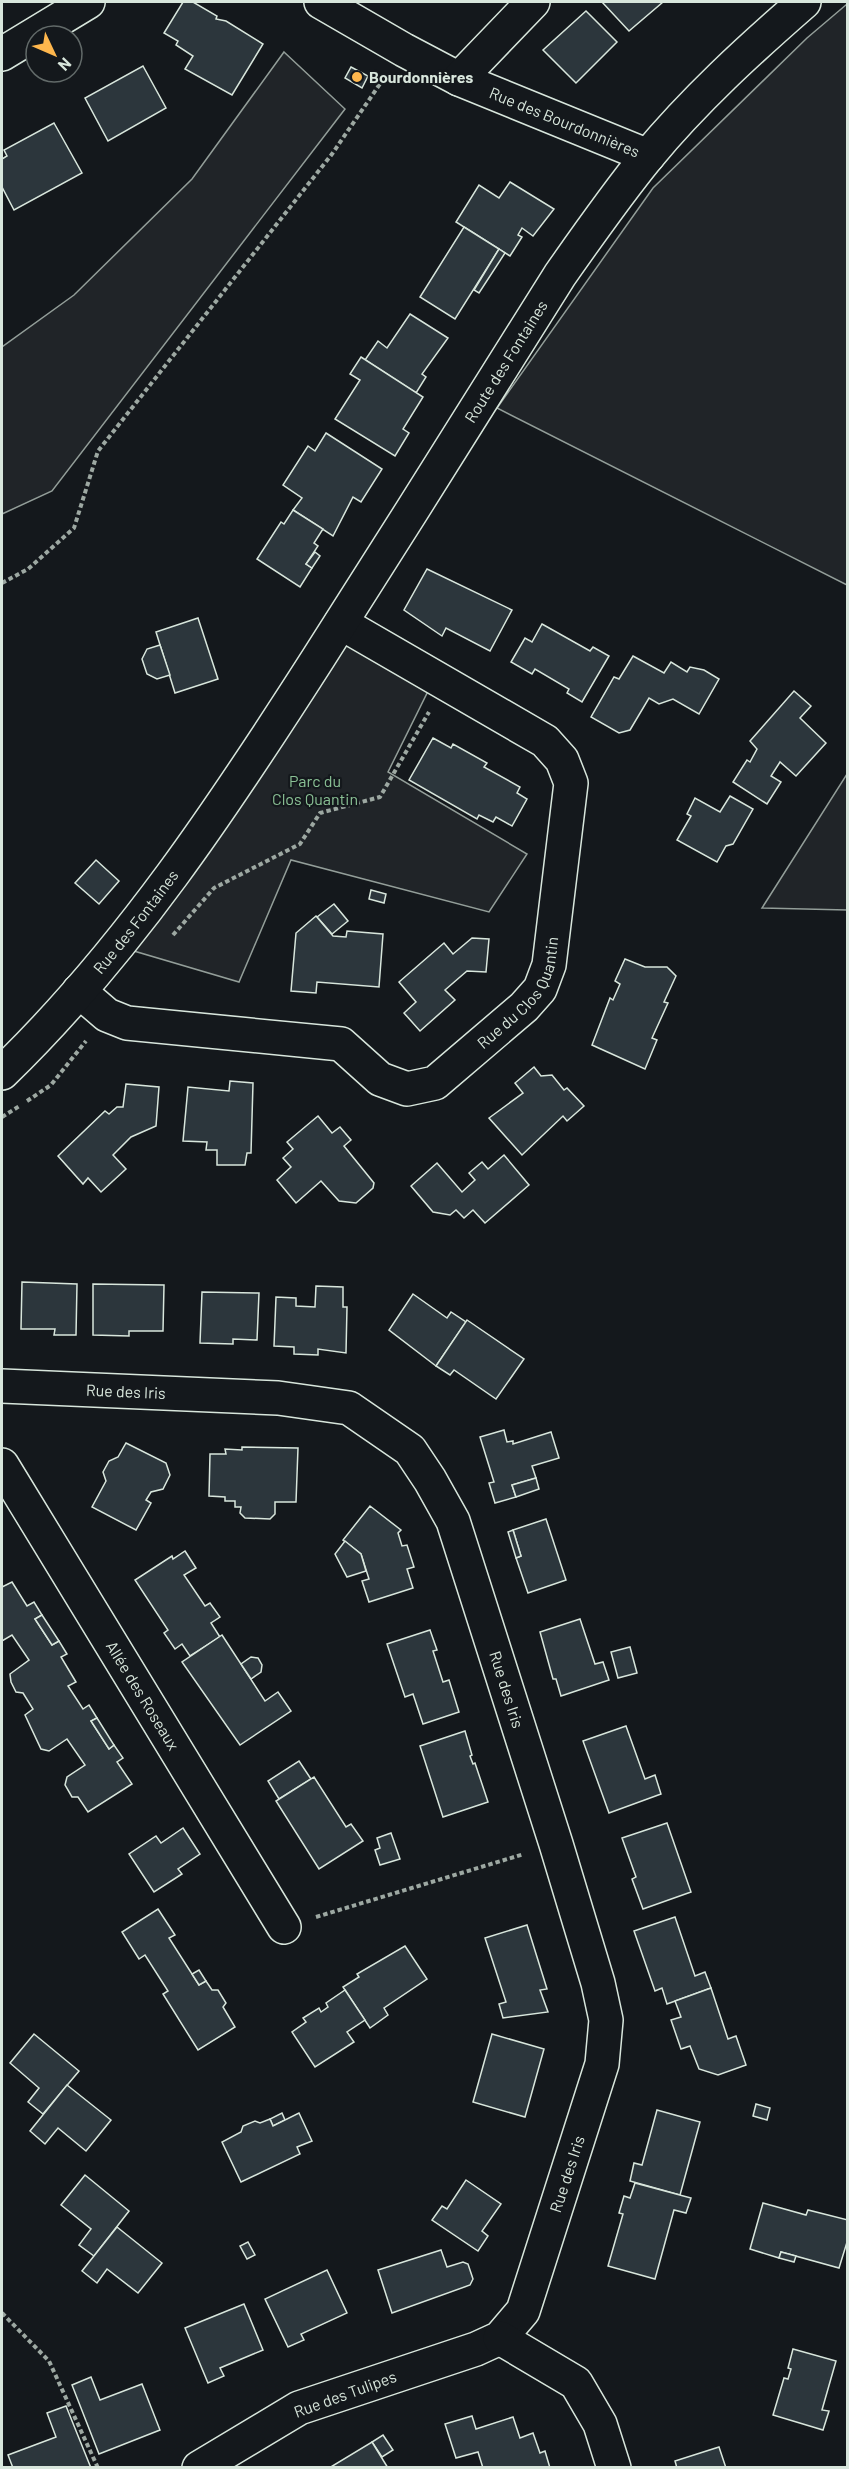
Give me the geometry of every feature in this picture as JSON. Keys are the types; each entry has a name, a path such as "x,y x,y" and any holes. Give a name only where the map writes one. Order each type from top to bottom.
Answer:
{"street":[{"path":"2,54 88,2"},
{"name":"Rue des Bourdonnières","path":"321,2 459,79 648,156"},
{"path":"459,79 533,2"},
{"name":"Route des Fontaines","path":"255,757 560,275 648,156 705,93 804,2"},
{"name":"Rue du Clos Quantin","path":"79,991 107,1015 127,1023 341,1044 380,1079 406,1089 435,1083 524,1007 540,989 549,965 571,783 562,760 545,741 341,623"},
{"name":"Rue des Fontaines","path":"2,1073 50,1027 168,882 255,757"},
{"name":"Rue des Iris","path":"2,1386 278,1398 349,1408 410,1450 453,1521 556,1844 598,1983 606,2020 602,2064 523,2312 500,2338"},
{"name":"Allée des Roseaux","path":"2,1465 284,1927"},
{"path":"500,2338 576,2383 600,2424 614,2468"},
{"name":"Rue des Tulipes","path":"199,2468 299,2408 476,2349 500,2338"}],"path":[{"path":"2,583 28,569 74,528 98,451 332,154 404,50"},
{"path":"168,942 213,888 300,844 320,813 380,796 434,704"},
{"path":"2,1118 51,1084 107,1015"},
{"path":"284,1927 556,1844"},
{"path":"2,2313 49,2361 98,2468"}],"green space":[{"path":"847,4 847,585 497,408 653,188 807,38"},
{"path":"284,52 345,109 52,491 2,514 2,347 74,295 192,179"},
{"name":"Parc du Clos Quantin","path":"341,623 435,677 388,772 527,854 489,912 291,860 239,982 117,946"},
{"path":"847,774 847,910 762,908"}],"building":[{"path":"183,2 193,2 217,16 216,19 226,21 263,44 232,95 185,69 193,56 176,45 178,41 164,33"},
{"path":"602,2 663,2 629,31"},
{"path":"586,11 617,42 576,83 543,50"},
{"path":"143,66 166,108 108,141 85,98"},
{"name":"Bourdonnières","path":"351,67 368,76 362,88 345,78"},
{"path":"54,123 82,173 14,210 2,187 2,159 7,156 4,150"},
{"path":"510,182 554,209 533,236 522,228 518,235 522,237 510,256 456,222 479,185 499,198"},
{"path":"464,227 499,249 455,319 420,297"},
{"path":"499,249 505,253 479,293 474,290"},
{"path":"410,314 448,338 422,374 426,377 416,393 365,360 378,341 387,348"},
{"path":"361,357 423,397 403,429 409,433 395,456 335,419 360,380 350,374"},
{"path":"326,433 382,469 361,502 353,497 333,536 293,510 302,498 283,485 308,446 315,451"},
{"path":"293,510 323,529 314,543 318,546 306,564 312,568 300,587 257,559 281,522 284,524"},
{"path":"315,552 320,556 312,568 306,564"},
{"path":"427,569 512,610 490,651 446,628 442,636 404,610"},
{"path":"198,618 218,679 175,693 156,632"},
{"path":"542,624 590,651 593,647 609,656 582,702 567,693 569,689 535,669 532,674 511,662 525,638 532,642"},
{"path":"160,645 170,675 157,679 147,674 142,659 147,649"},
{"path":"633,656 664,673 671,662 687,672 690,667 704,670 719,679 699,714 673,699 659,704 649,698 630,730 619,733 591,717 614,677 619,679"},
{"path":"794,691 811,706 800,718 826,743 796,776 780,762 771,776 781,782 767,804 733,782 747,760 750,762 757,749 750,741"},
{"path":"433,738 451,748 453,744 487,763 484,767 520,787 517,793 527,799 512,826 496,817 493,822 479,815 477,819 409,780"},
{"path":"730,796 753,809 733,844 726,846 717,862 677,840 691,816 687,814 695,798 720,812"},
{"path":"96,860 119,881 99,904 75,883"},
{"path":"371,890 386,894 384,903 369,899"},
{"path":"334,904 348,921 332,934 317,917"},
{"path":"316,916 333,936 346,937 347,931 383,934 379,987 317,982 316,993 291,991 296,933"},
{"path":"472,938 489,939 486,972 467,971 445,990 455,1000 420,1031 404,1013 416,1002 399,982 444,943 453,954"},
{"path":"625,959 645,967 667,967 676,976 664,1002 668,1003 652,1038 657,1040 645,1069 592,1045 610,998 613,1000 620,984 615,981"},
{"path":"534,1067 541,1076 552,1075 564,1090 567,1088 584,1106 567,1121 563,1116 522,1155 489,1118 523,1093 515,1083"},
{"path":"230,1081 253,1083 251,1153 247,1153 245,1165 217,1165 217,1150 206,1150 207,1142 183,1141 188,1087 229,1091"},
{"path":"126,1084 159,1087 156,1126 131,1137 113,1155 126,1169 101,1192 88,1178 83,1184 58,1156 105,1111 109,1114 117,1107 123,1107"},
{"path":"318,1116 332,1133 340,1127 351,1140 344,1146 374,1183 373,1188 356,1203 339,1201 321,1181 296,1203 277,1180 291,1167 283,1158 293,1149 287,1142"},
{"path":"504,1155 529,1185 485,1223 473,1210 464,1218 456,1210 450,1215 433,1212 411,1186 437,1163 462,1192 475,1180 469,1173 482,1162 488,1169"},
{"path":"22,1282 77,1284 76,1335 54,1335 55,1329 21,1329"},
{"path":"93,1284 164,1285 163,1331 129,1331 129,1336 93,1335"},
{"path":"316,1286 343,1287 343,1307 347,1307 346,1353 318,1349 318,1355 294,1354 294,1347 274,1346 276,1297 296,1298 296,1306 315,1307"},
{"path":"202,1292 259,1293 257,1340 233,1339 233,1344 200,1343"},
{"path":"413,1294 447,1318 451,1312 466,1322 436,1366 389,1330"},
{"path":"467,1320 524,1359 496,1399 454,1370 450,1375 436,1366"},
{"path":"504,1430 507,1442 513,1441 513,1444 551,1432 559,1458 532,1466 536,1478 512,1485 516,1497 495,1503 489,1483 494,1482 480,1437"},
{"path":"126,1443 166,1463 170,1475 163,1489 151,1492 146,1500 151,1503 136,1530 92,1507 106,1481 103,1472 109,1461 118,1457"},
{"path":"242,1447 298,1448 296,1502 275,1502 275,1514 270,1519 245,1518 240,1513 241,1507 235,1507 235,1501 225,1501 225,1497 209,1496 210,1454 226,1454 225,1449 242,1450"},
{"path":"536,1478 539,1489 516,1497 512,1485"},
{"path":"370,1506 401,1530 398,1533 402,1546 407,1545 414,1567 407,1569 413,1588 369,1602 362,1581 369,1579 361,1554 343,1540"},
{"path":"546,1519 566,1580 528,1593 516,1558 521,1556 513,1530"},
{"path":"513,1530 521,1556 516,1558 508,1532"},
{"path":"345,1541 361,1554 366,1571 347,1577 335,1554"},
{"path":"185,1551 196,1568 184,1575 205,1606 210,1603 220,1617 211,1623 220,1637 190,1656 182,1644 175,1649 164,1633 168,1630 135,1580 172,1556 173,1559"},
{"path":"12,1582 27,1606 34,1602 42,1615 35,1619 52,1645 59,1641 67,1654 61,1657 76,1682 68,1686 83,1709 89,1705 97,1718 91,1721 109,1749 114,1745 123,1758 117,1762 132,1784 88,1812 78,1797 72,1797 65,1785 67,1777 85,1765 67,1739 49,1751 41,1749 25,1715 33,1709 23,1693 16,1692 11,1682 10,1674 29,1660 12,1635 2,1641 2,1587"},
{"path":"42,1615 59,1641 52,1645 35,1619"},
{"path":"580,1619 595,1664 603,1662 609,1680 561,1696 556,1679 553,1679 540,1632"},
{"path":"430,1630 437,1650 433,1651 443,1682 449,1680 459,1712 423,1724 413,1694 405,1697 387,1644"},
{"path":"222,1635 265,1701 278,1692 291,1711 240,1745 182,1662"},
{"path":"630,1647 637,1673 618,1678 611,1652"},
{"path":"251,1657 258,1658 262,1665 261,1672 251,1679 241,1664"},
{"path":"97,1718 114,1745 109,1749 91,1721"},
{"path":"626,1726 645,1779 655,1775 661,1794 609,1813 583,1741"},
{"path":"465,1731 472,1755 470,1756 473,1764 475,1763 488,1802 443,1817 420,1746"},
{"path":"299,1761 311,1779 279,1799 268,1781"},
{"path":"314,1777 346,1827 351,1824 363,1841 319,1869 276,1801"},
{"path":"667,1823 691,1892 643,1909 632,1879 636,1877 622,1838"},
{"path":"183,1828 200,1854 178,1869 182,1874 154,1892 129,1854 156,1836 161,1843"},
{"path":"391,1833 400,1859 380,1865 375,1850 380,1848 377,1838"},
{"path":"158,1909 175,1935 169,1938 199,1985 206,1981 212,1990 218,1990 226,2003 223,2007 235,2027 198,2050 163,1994 168,1991 145,1955 139,1959 122,1932"},
{"path":"675,1917 695,1976 705,1972 711,1988 667,2004 662,1988 655,1991 634,1931"},
{"path":"527,1925 547,1989 540,1990 548,2012 503,2018 499,2004 506,2002 485,1938"},
{"path":"405,1946 427,1979 384,2008 388,2015 370,2028 343,1987 359,1977 357,1974"},
{"path":"199,1970 206,1981 199,1985 192,1974"},
{"path":"711,1988 728,2039 736,2036 746,2065 718,2075 699,2069 690,2046 681,2049 671,2020 681,2017 675,2001"},
{"path":"345,1990 365,2020 347,2032 354,2042 315,2067 292,2032 306,2022 303,2018 319,2008 321,2012 328,2007 326,2003"},
{"path":"34,2034 79,2071 43,2114 28,2102 39,2088 10,2063"},
{"path":"492,2034 544,2049 525,2117 473,2102"},
{"path":"67,2085 111,2120 86,2151 58,2128 45,2144 30,2131"},
{"path":"756,2104 770,2108 767,2120 753,2116"},
{"path":"657,2110 700,2122 680,2195 630,2181 634,2163 642,2165"},
{"path":"282,2113 285,2120 273,2126 270,2119"},
{"path":"299,2113 312,2141 297,2147 300,2154 241,2182 222,2142 241,2132 243,2126 255,2121 260,2123 270,2119 273,2126"},
{"path":"85,2175 129,2211 94,2256 79,2245 91,2229 61,2205"},
{"path":"466,2180 501,2204 482,2231 488,2236 478,2251 432,2220 442,2206 447,2209"},
{"path":"635,2183 691,2198 686,2213 674,2210 655,2279 608,2266 623,2214 619,2213 624,2196 630,2198"},
{"path":"763,2203 806,2215 808,2210 848,2220 848,2239 839,2268 781,2252 779,2258 750,2249"},
{"path":"117,2227 162,2263 138,2293 107,2269 97,2283 82,2271"},
{"path":"248,2242 255,2255 247,2259 240,2246"},
{"path":"441,2250 447,2267 463,2262 468,2264 473,2279 470,2285 392,2313 378,2270"},
{"path":"781,2252 796,2256 794,2262 779,2258"},
{"path":"327,2270 347,2313 301,2334 304,2340 288,2347 265,2299"},
{"path":"244,2304 263,2350 220,2368 224,2376 208,2383 185,2328"},
{"path":"793,2349 836,2361 822,2410 829,2411 823,2430 773,2415 784,2378 788,2379 791,2369 788,2368"},
{"path":"91,2377 100,2400 142,2384 160,2430 99,2454 72,2385"},
{"path":"66,2406 91,2468 13,2468 8,2455 56,2437 47,2413"},
{"path":"472,2416 476,2429 513,2417 520,2438 533,2433 540,2453 545,2451 550,2468 483,2468 478,2452 456,2458 445,2424"},
{"path":"383,2435 393,2450 382,2457 372,2442"},
{"path":"372,2442 388,2468 329,2468"},
{"path":"719,2447 726,2468 677,2468 675,2461"}],"place":[{"name":"Bourdonnières","path":"357,77"}]}
